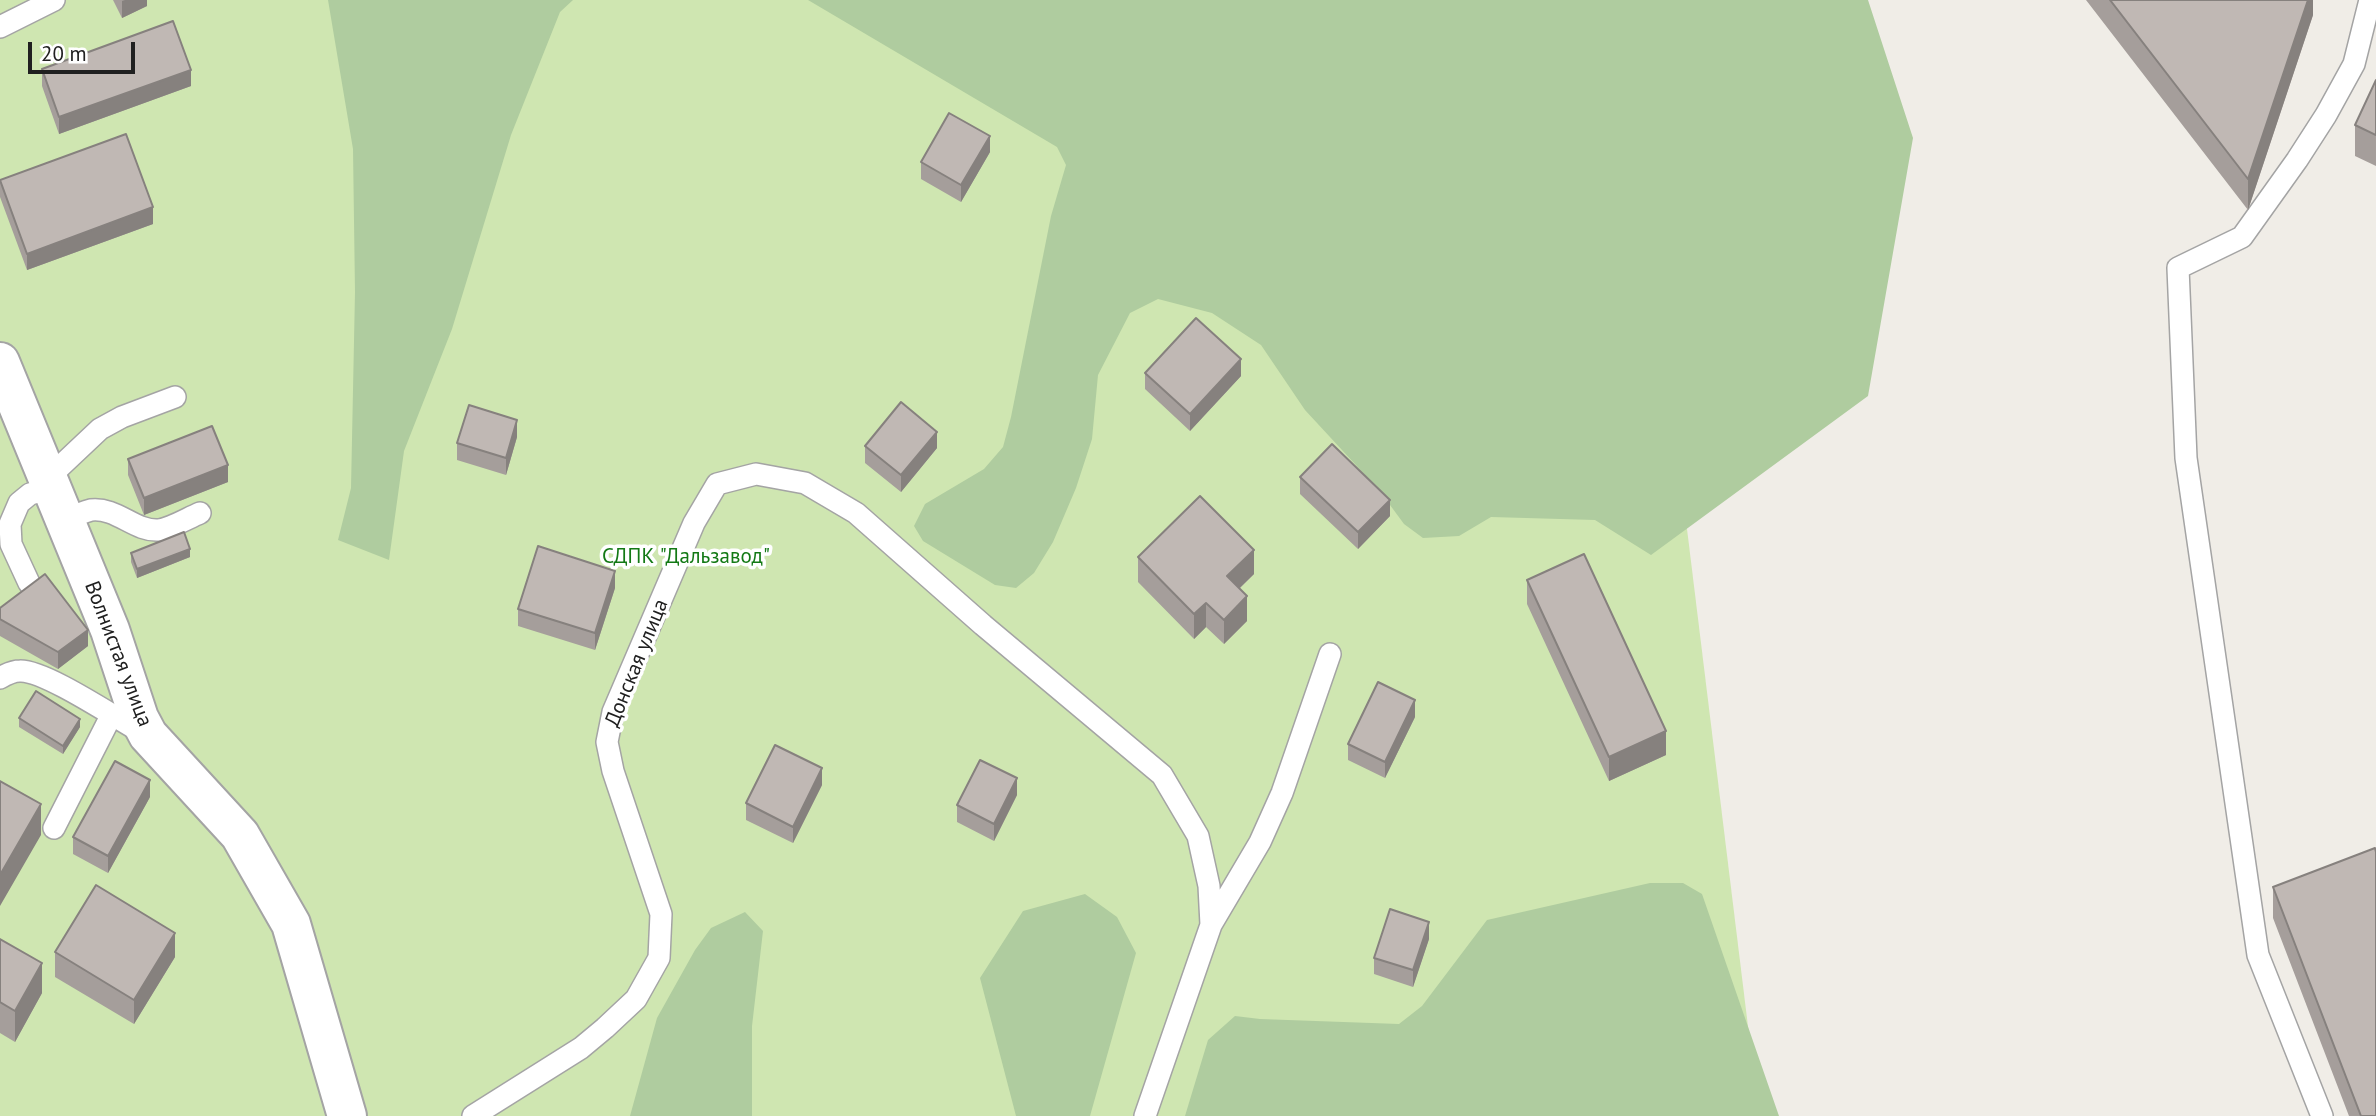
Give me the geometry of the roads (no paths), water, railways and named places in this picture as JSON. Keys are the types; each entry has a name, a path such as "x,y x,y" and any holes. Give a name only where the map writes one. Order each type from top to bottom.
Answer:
{"street":[{"name":"Волнистая улица","path":"0,362 110,630 139,718 148,735 240,835 291,925 347,1116"}],"lane":[{"path":"0,27 54,0"},
{"path":"2322,1116 2258,955 2186,458 2178,268 2242,237 2266,204 2326,115 2354,64 2370,0"},
{"path":"55,495 100,429 122,417 175,397"},
{"name":"Донская улица","path":"473,1116 581,1048 606,1028 636,999 659,958 661,914 613,771 607,742 613,712 694,523 717,484 756,474 805,482 856,513 1162,775 1198,836 1209,886 1211,925"},
{"path":"29,583 11,544 10,524 19,503 30,494 55,495 89,510 114,513 135,525 159,530 200,513"},
{"path":"1145,1116 1211,925 1260,842 1282,793 1330,654"},
{"path":"0,678 21,671 41,677 66,688 148,735"},
{"path":"54,828 111,716"}],"park label":[{"name":"СДПК \"Дальзавод\"","path":"686,557"}]}
